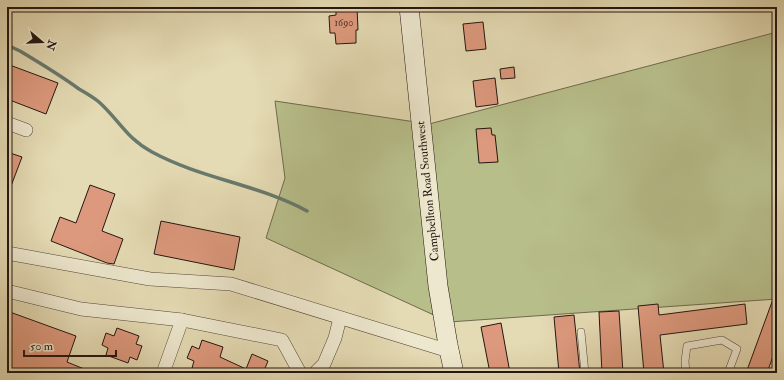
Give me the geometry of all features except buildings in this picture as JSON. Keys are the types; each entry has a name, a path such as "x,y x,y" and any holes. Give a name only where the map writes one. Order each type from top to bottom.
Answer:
{"main road":[{"name":"Campbellton Road Southwest","path":"408,7 438,286 454,373"}],"street":[{"path":"7,123 26,130"},
{"path":"7,253 150,279 231,284 449,351"},
{"path":"7,291 81,309 182,320 282,340 300,373"},
{"path":"315,373 324,364 335,338 340,318"},
{"path":"163,373 182,320"}],"lane":[{"path":"581,332 585,373"},
{"path":"686,373 684,361 687,346 722,340 737,349 728,373"}],"green space":[{"path":"777,32 777,299 449,322 266,238 285,178 275,101 429,124"}],"waterway":[{"path":"7,45 20,51 97,100 136,141 152,152 190,169 269,194 307,211"}]}
